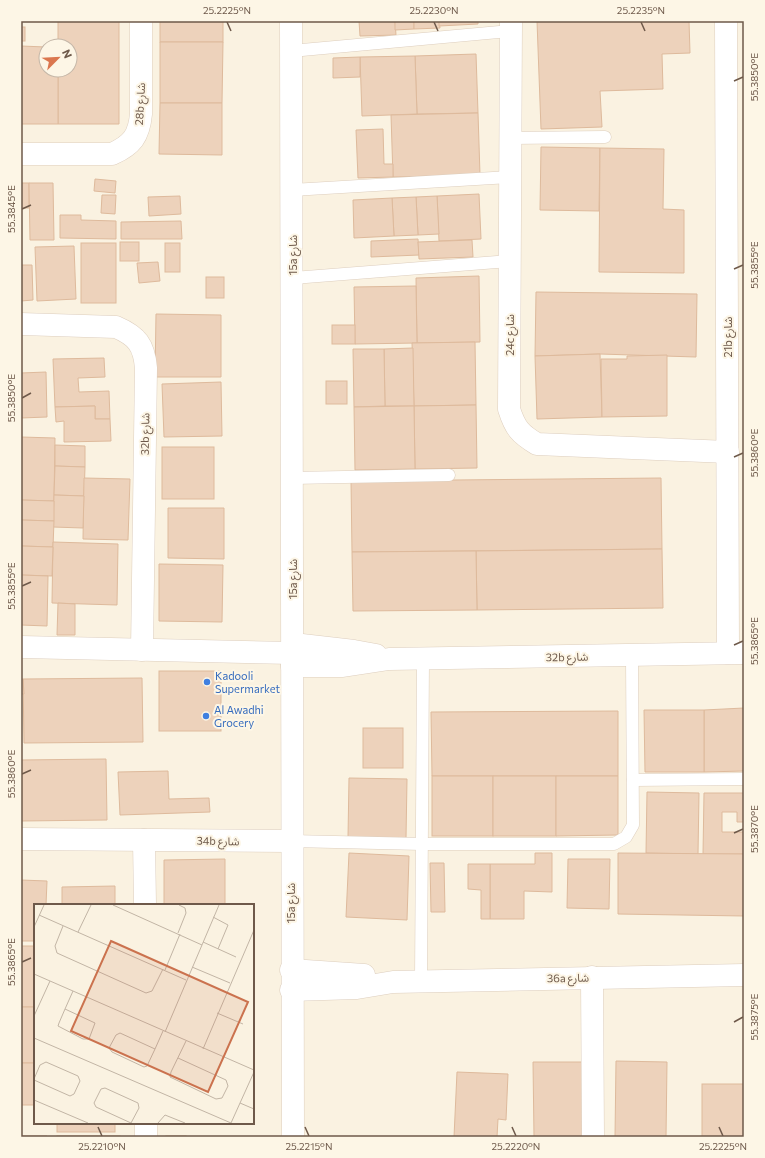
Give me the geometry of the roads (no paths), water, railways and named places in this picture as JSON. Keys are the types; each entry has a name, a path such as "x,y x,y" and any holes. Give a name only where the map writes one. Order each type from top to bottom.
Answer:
{"street":[{"name":"28b شارع","path":"21,154 112,154 124,148 134,139 140,127 141,114 141,21"},
{"name":"15a شارع","path":"292,21 293,654 291,980 293,1137"},
{"name":"21b شارع","path":"726,21 736,653"},
{"name":"24c شارع","path":"511,26 508,409 513,422 521,434 537,444 733,464"},
{"name":"32b شارع","path":"21,324 116,327 127,332 138,341 145,354 142,650"},
{"name":"32b شارع","path":"21,647 293,654 354,651 389,659 632,656 736,653"},
{"name":"34b شارع","path":"21,839 291,841"},
{"path":"144,840 145,904"},
{"name":"36a شارع","path":"291,980 358,975 393,982 744,975"},
{"path":"592,977 593,1137"},
{"path":"146,1124 146,1137"}],"lane":[{"path":"291,51 511,26"},
{"path":"510,138 605,137"},
{"path":"292,190 510,177"},
{"path":"293,278 510,260"},
{"path":"292,478 449,475"},
{"path":"291,841 422,844 614,844 626,837 633,825 632,656"},
{"path":"422,981 423,658"},
{"path":"633,780 744,779"}],"place":[{"name":"Kadooli Supermarket","path":"207,682"},
{"name":"Al Awadhi Grocery","path":"206,716"}]}
